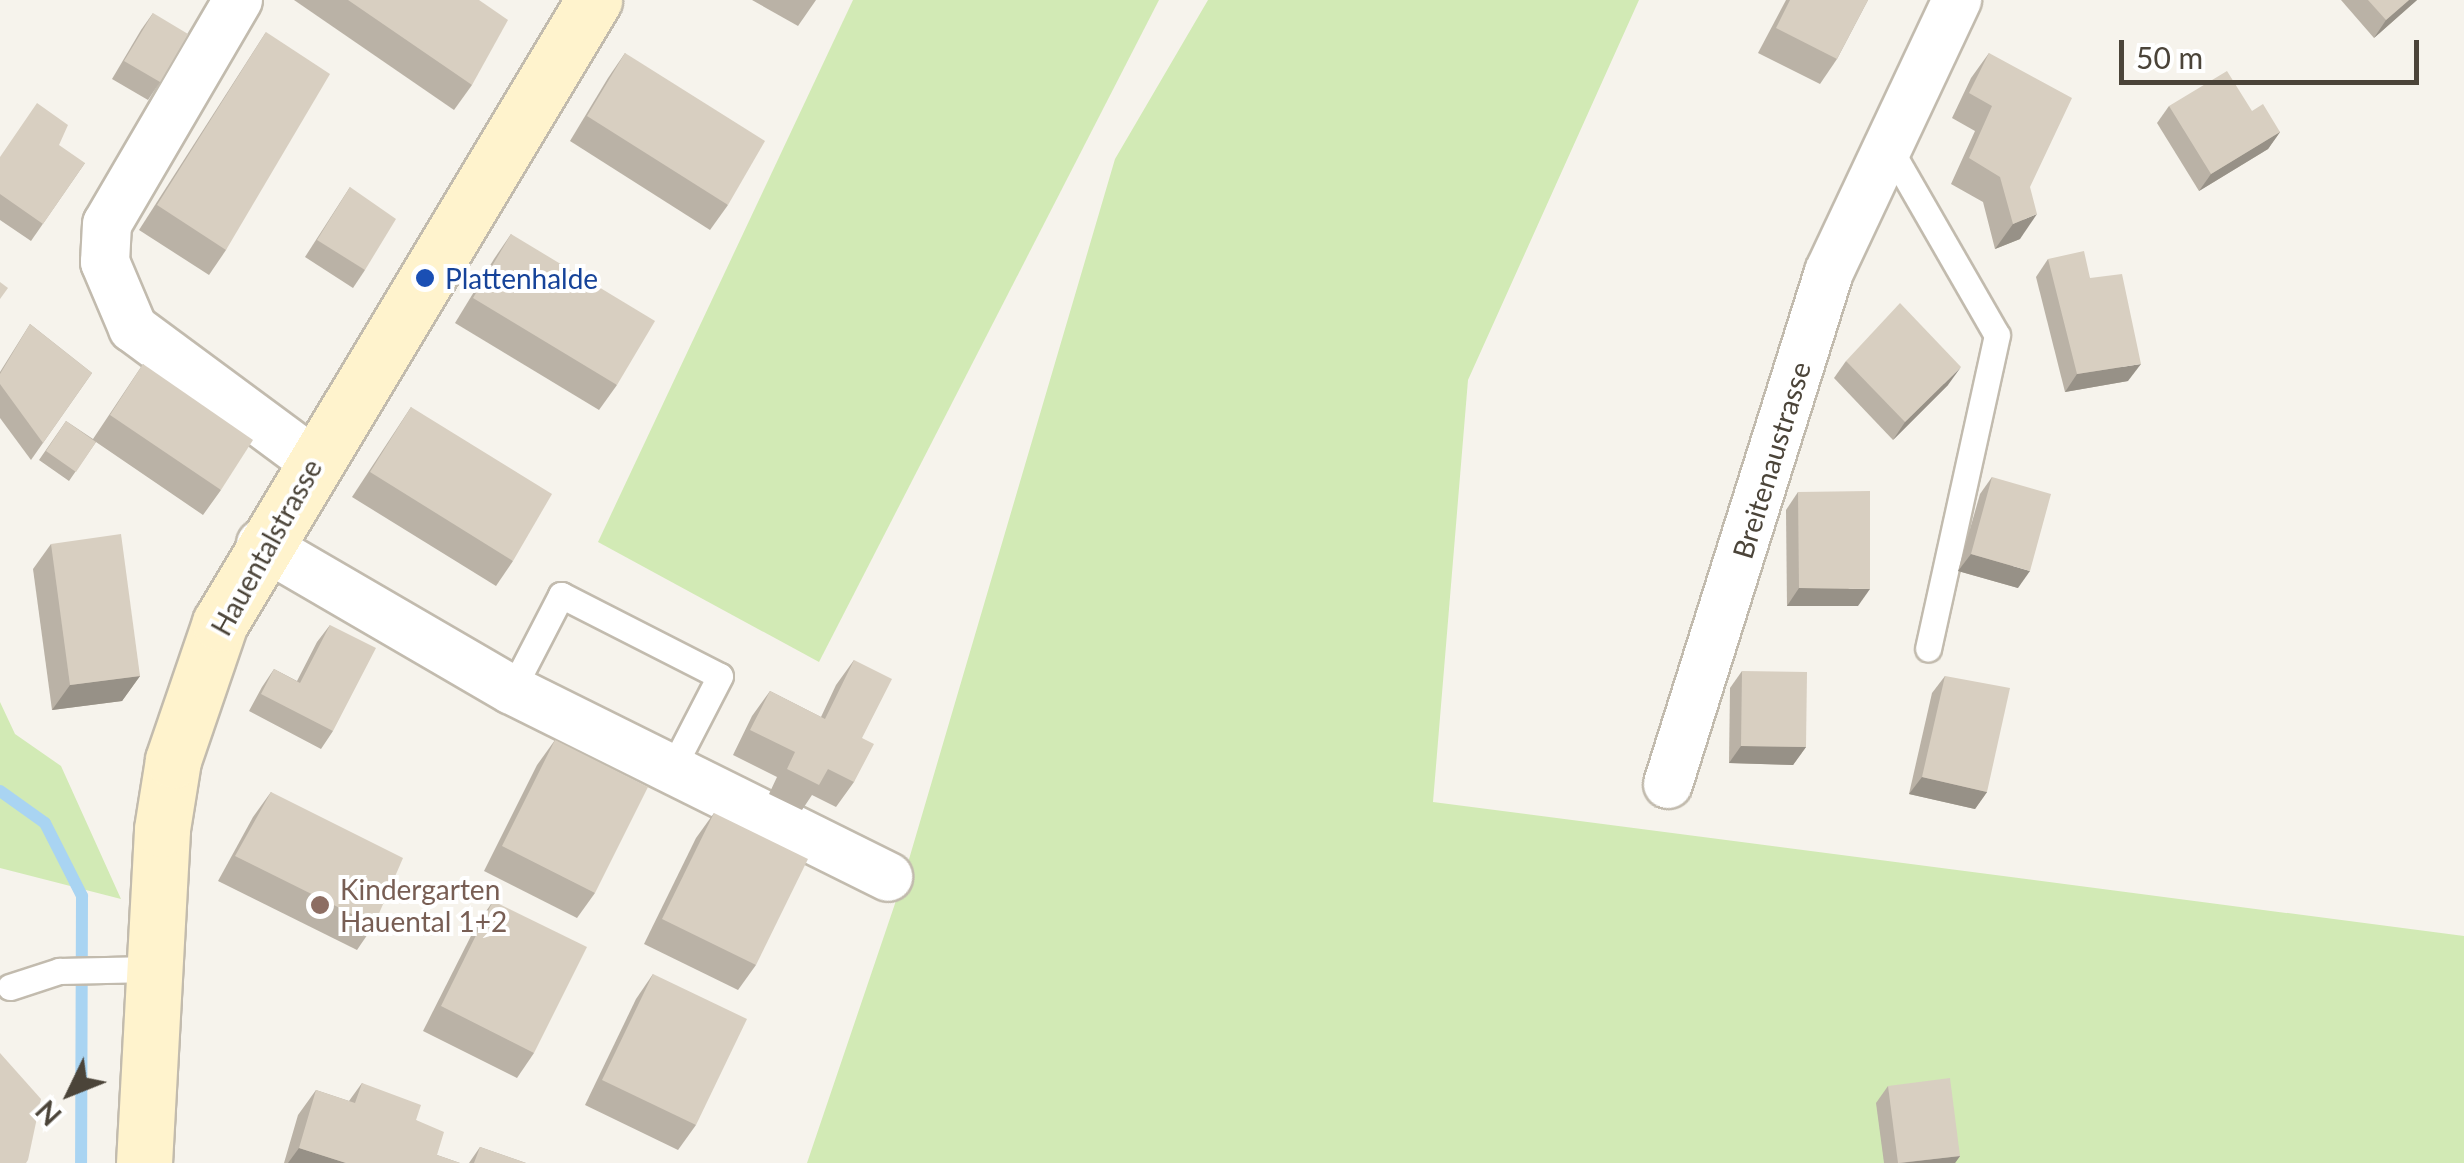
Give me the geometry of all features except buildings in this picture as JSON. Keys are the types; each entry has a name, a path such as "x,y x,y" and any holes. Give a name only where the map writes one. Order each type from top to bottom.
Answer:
{"street":[{"path":"238,0 107,224 105,262 133,328 312,461"},
{"name":"Hauentalstrasse","path":"144,1163 152,969 174,760 220,624 261,544 594,0"},
{"name":"Breitenaustrasse","path":"1668,784 1829,272 1884,140 1957,0"},
{"path":"261,544 512,690 888,877"}],"lane":[{"path":"1884,140 1997,335 1928,649"},
{"path":"512,690 561,595 579,604 720,676 671,771"},
{"path":"10,987 59,971 152,969"}],"green space":[{"path":"853,0 1159,0 819,662 598,542"},
{"path":"1208,0 1639,0 1468,380 1433,802 2464,936 2464,1163 807,1163 902,883 1115,159"},
{"path":"0,702 15,734 61,766 121,899 0,868"}],"waterway":[{"path":"0,791 45,823 82,896 81,1163"}],"place":[{"name":"Plattenhalde","path":"425,278"},
{"name":"Kindergarten Hauental 1+2","path":"320,905"}]}
